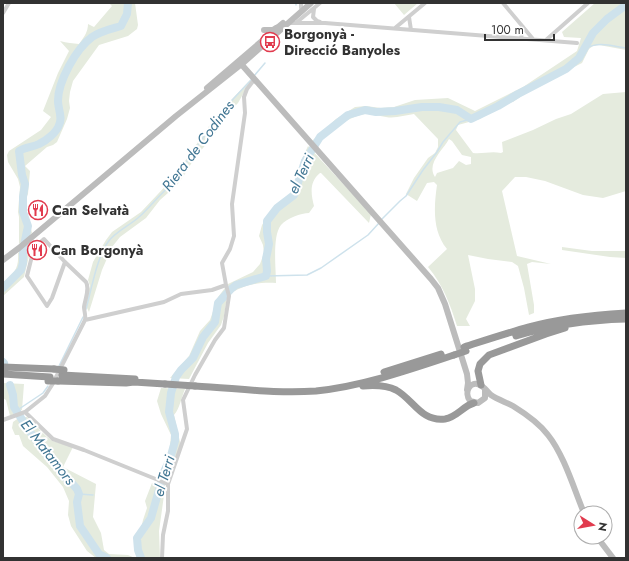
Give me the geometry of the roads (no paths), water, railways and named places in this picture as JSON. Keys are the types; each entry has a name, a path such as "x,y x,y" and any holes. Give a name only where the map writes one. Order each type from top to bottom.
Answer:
{"highway":[{"path":"61,376 105,377 285,392 316,391 347,386 397,373 529,327 553,321 594,315 626,313"},
{"path":"465,349 540,329 586,321 626,319"},
{"path":"481,386 478,371 483,359 489,355 546,334 578,326 586,321"},
{"path":"196,384 277,387 333,384 357,380 453,353"},
{"path":"3,366 51,375"},
{"path":"3,373 51,375 126,383 166,382"},
{"path":"3,378 51,375"},
{"path":"347,386 355,388 378,385 388,387 402,394 424,415 438,419 454,416 474,403"}],"main road":[{"path":"176,116 242,66 267,34 279,27 301,6 312,5"},
{"path":"3,261 176,116 210,85 256,48 293,22 312,5"},
{"path":"267,34 272,34 293,22"},
{"path":"256,48 268,39 267,34"},
{"path":"210,85 223,77 236,66 242,66 414,258 438,288 445,304 467,374 468,399 474,403 490,399 498,400"},
{"path":"467,374 498,400 514,407 534,420 549,436 560,453 581,505"},
{"path":"467,390 470,386 481,386"},
{"path":"481,386 486,395 483,400"},
{"path":"603,545 613,558"}],"street":[{"path":"3,13 9,3"},
{"path":"320,3 312,5 313,17 317,22 322,23"},
{"path":"395,28 425,3"},
{"path":"503,3 534,40"},
{"path":"546,40 588,3"},
{"path":"410,17 411,30"},
{"path":"293,22 395,28 577,43"},
{"path":"521,39 523,27"},
{"path":"162,558 163,535 168,511 168,484 187,429 183,400 195,375 215,340 224,328 229,296 222,264 234,236 232,204 245,113 244,97 247,89 254,80"},
{"path":"3,420 23,412 45,396 56,378 85,320 86,315 84,309 88,286 86,282 65,262 39,232"},
{"path":"44,239 34,248 26,276 47,306 52,298 65,262"},
{"path":"85,320 164,302 181,294 212,290 226,285"},
{"path":"23,412 53,439 168,484"}],"waterway":[{"name":"El Matamors","path":"3,288 21,270 28,226 23,212 25,184 22,175 19,151 42,143 56,130 61,119 58,101 61,84 74,57 86,42 95,35 121,26 127,14 128,3"},
{"name":"el Terri","path":"141,558 138,550 137,538 151,518 164,472 170,459 175,441 175,434 169,412 171,393 176,377 193,358 203,337 215,322 218,303 236,285 266,276 266,259 269,244 267,221 277,208 294,195 305,161 320,137 348,115 365,110 376,112 422,107 439,107 457,110 471,119 566,69 579,58 593,33 607,19 626,5"},
{"path":"585,49 595,45 610,45 626,48"},
{"name":"Riera de Codines","path":"254,76 265,63"},
{"name":"Riera de Codines","path":"86,309 98,265 104,248 108,242 114,235 139,217 171,185 220,113 252,79"},
{"path":"381,220 406,196 443,142 460,122 471,119"},
{"path":"266,276 307,275 321,268 368,235 379,223"},
{"name":"Riera de Codines","path":"59,366 83,317"},
{"name":"El Matamors","path":"10,385 14,407 28,429 64,477 77,489 79,494 77,502 80,526 99,554 107,558"},
{"name":"Riera de Codines","path":"16,411 43,393 48,386"},
{"path":"79,494 93,495"}],"place":[{"name":"Borgonyà - Direcció Banyoles","path":"270,42"},
{"name":"Can Selvatà","path":"38,210"},
{"name":"Can Borgonyà","path":"37,250"}]}
